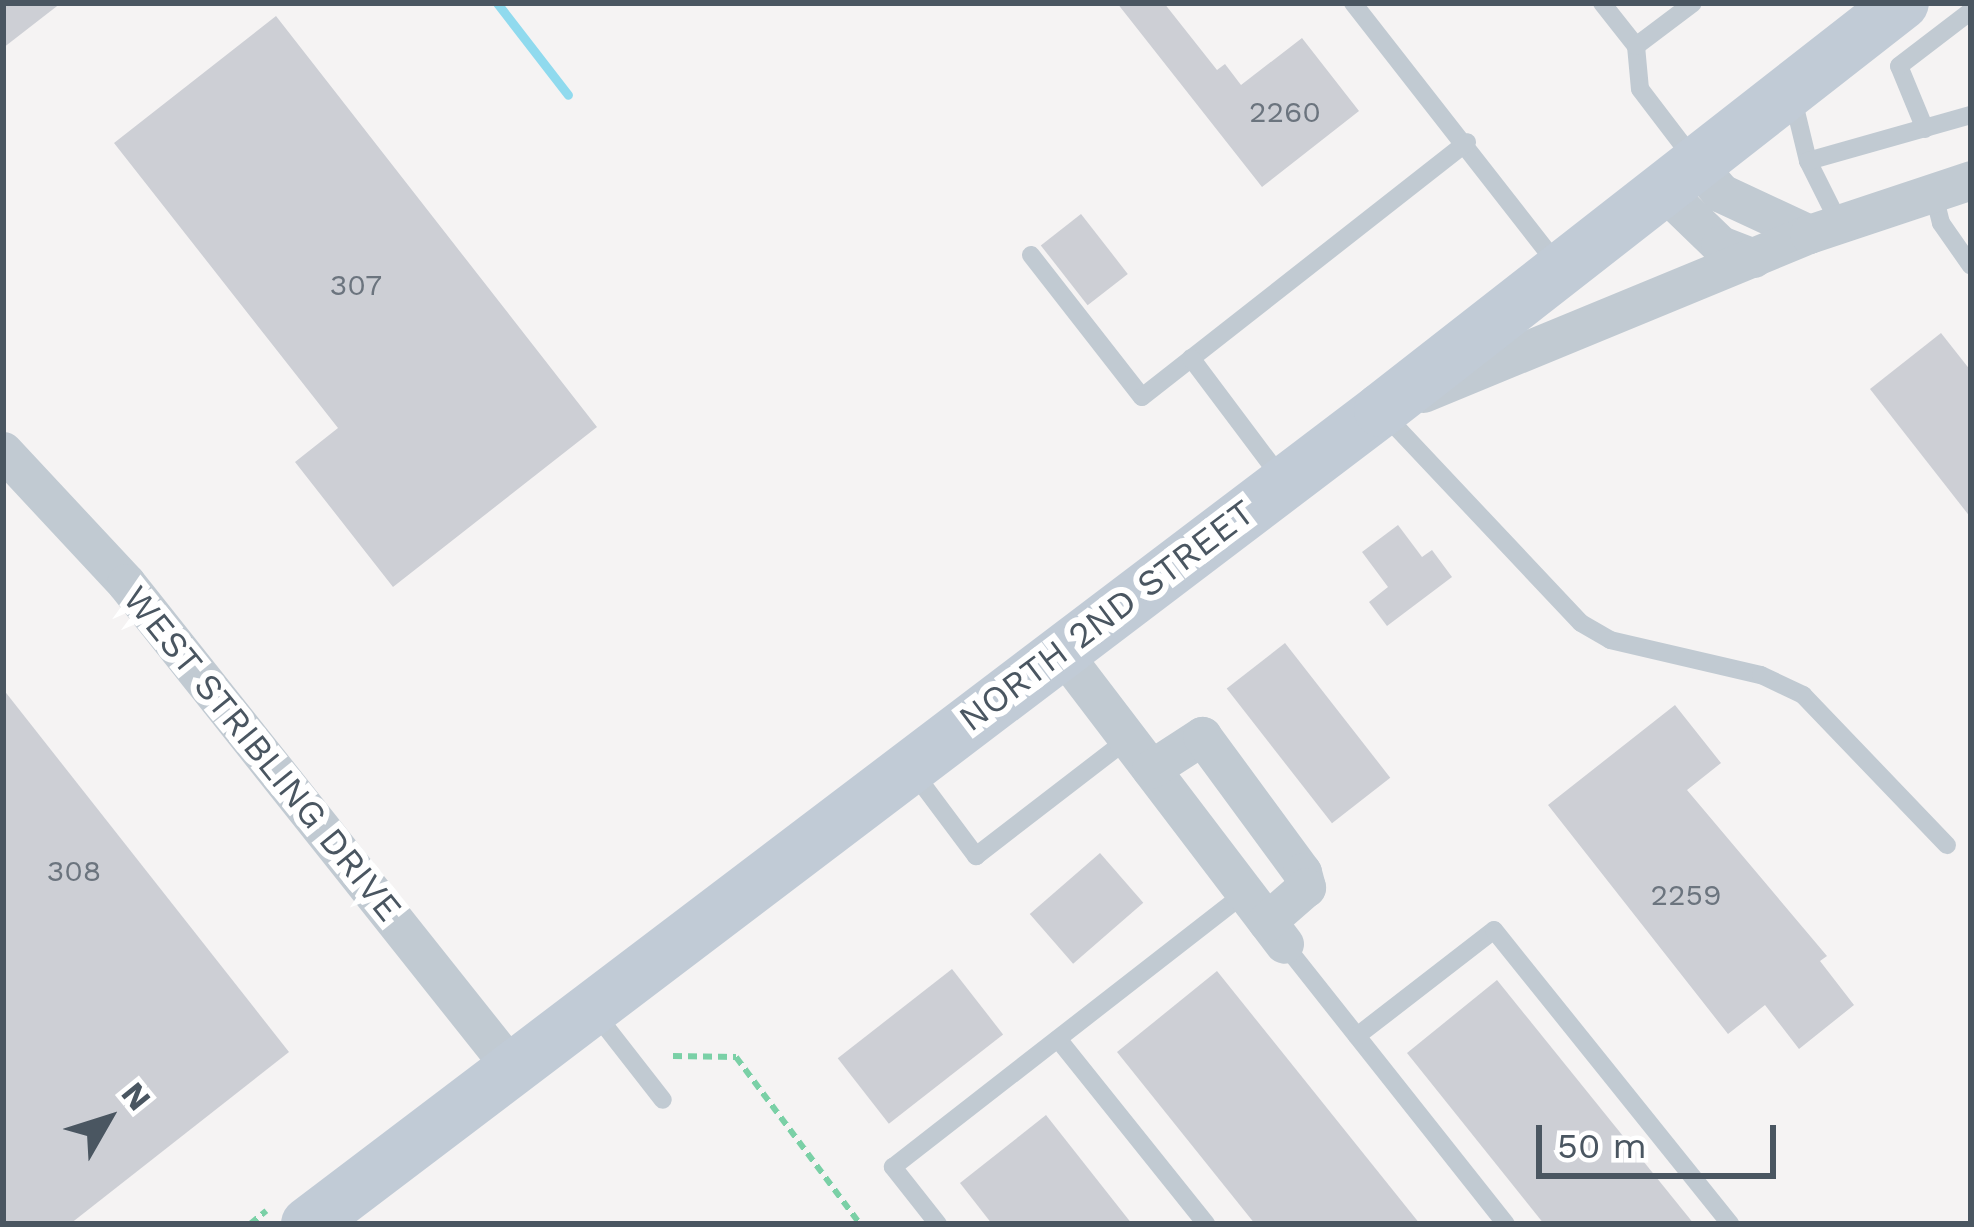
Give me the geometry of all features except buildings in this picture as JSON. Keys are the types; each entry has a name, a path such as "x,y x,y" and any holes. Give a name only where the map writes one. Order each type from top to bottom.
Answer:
{"main road":[{"name":"NORTH 2ND STREET","path":"308,1224 510,1066 1381,410 1902,3"}],"street":[{"path":"1680,177 1824,228"},
{"path":"1680,177 1720,245 1754,258"},
{"path":"1381,410 1824,228 1952,186"},
{"name":"WEST STRIBLING DRIVE","path":"3,452 125,583 510,1066"},
{"path":"1061,651 1266,920 1306,887 1302,872 1202,736 1140,754"}],"lane":[{"path":"1353,3 1467,142 1561,269"},
{"path":"1602,3 1636,46 1640,89 1680,177"},
{"path":"1636,46 1693,3"},
{"path":"1925,129 1899,66 1971,11"},
{"path":"1791,89 1824,228"},
{"path":"1808,161 1971,115"},
{"path":"1031,255 1142,397 1467,142"},
{"path":"1952,186 1940,223 1971,266"},
{"path":"1191,358 1285,483"},
{"path":"1381,410 1581,623 1610,640 1761,675 1803,695 1948,845"},
{"path":"909,766 976,856 1140,754"},
{"path":"938,1224 893,1167 1058,1039 1266,920 1506,1224"},
{"path":"1357,1036 1494,930 1730,1224"},
{"path":"590,1006 662,1100"},
{"path":"1058,1039 1206,1224"}],"path":[{"path":"673,1056 736,1057 860,1224"}],"waterway":[{"path":"497,3 568,95"}]}
